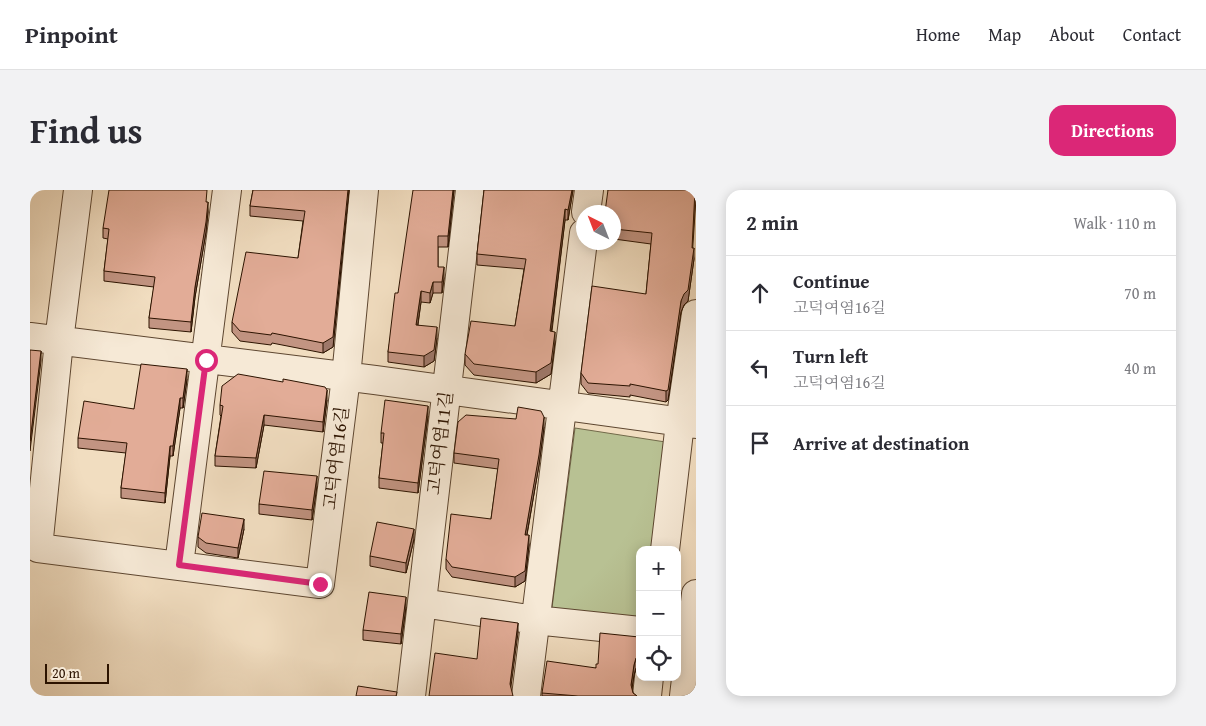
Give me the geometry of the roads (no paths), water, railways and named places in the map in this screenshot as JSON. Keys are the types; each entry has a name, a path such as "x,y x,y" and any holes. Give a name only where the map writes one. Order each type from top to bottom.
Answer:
{"street":[{"name":"고덕여염16길","path":"78,190 59,340 38,548 320,584 346,377 364,190"},
{"path":"179,565 227,190"},
{"name":"고덕여염11길","path":"411,696 470,190"},
{"path":"587,205 589,190"},
{"path":"526,696 582,250"},
{"path":"665,546 688,424 696,314"},
{"path":"30,338 59,340 346,377 688,424"},
{"path":"684,696 684,636 696,594"},
{"path":"422,604 636,632"},
{"path":"647,696 649,681"}]}
